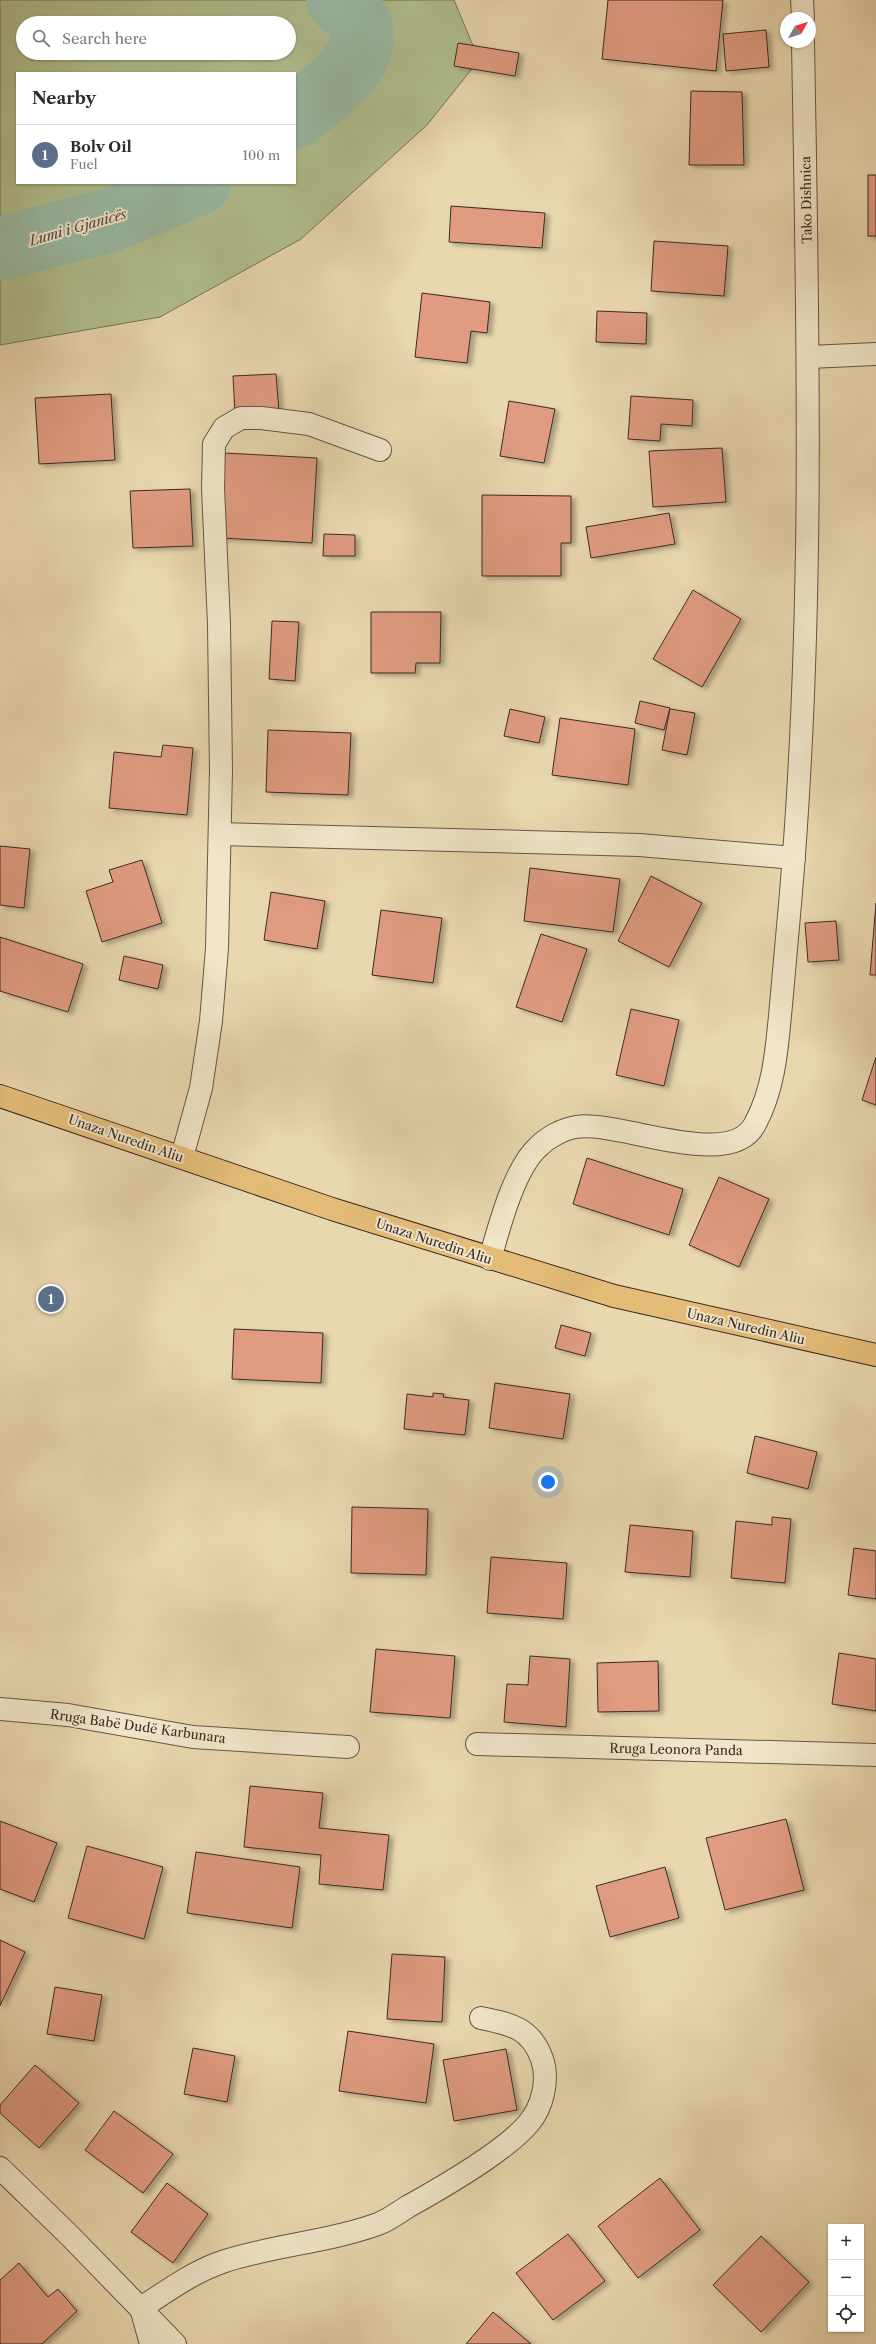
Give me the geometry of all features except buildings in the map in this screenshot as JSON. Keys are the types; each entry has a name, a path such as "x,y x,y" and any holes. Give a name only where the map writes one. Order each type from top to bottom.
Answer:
{"main road":[{"name":"Unaza Nuredin Aliu","path":"0,1096 332,1209 614,1296 876,1355"}],"street":[{"path":"802,0 803,12"},
{"name":"Tako Dishnica","path":"490,1259 504,1210 521,1172 535,1149 553,1135 577,1127 611,1129 680,1142 715,1146 743,1139 754,1127 775,1068 794,858 805,677 809,357 803,48"},
{"path":"809,357 876,354"},
{"path":"182,1157 201,1088 211,1021 217,948 220,834 219,624 213,488 214,444 224,428 241,418 261,418 309,424 380,450"},
{"path":"220,834 639,845 794,858"},
{"name":"Rruga Babë Dudë Karbunara","path":"0,1709 68,1715 193,1737 348,1747"},
{"name":"Rruga Leonora Panda","path":"477,1744 876,1755"},
{"path":"141,2308 181,2281 223,2262 276,2246 334,2236 379,2224 424,2197 503,2145 529,2123 542,2096 546,2071 538,2046 524,2031 507,2023 481,2018"},
{"path":"0,2168 176,2344"},
{"path":"141,2308 151,2344"}],"green space":[{"path":"0,0 454,0 479,60 427,125 301,239 160,317 0,345"}],"waterway":[{"name":"Lumi i Gjanicës","path":"296,116 340,79 358,55 362,42 360,25 352,13 338,0"},
{"name":"Lumi i Gjanicës","path":"0,249 108,221 197,184"}],"place":[{"name":"Bolv Oil","path":"51,1299"}]}
